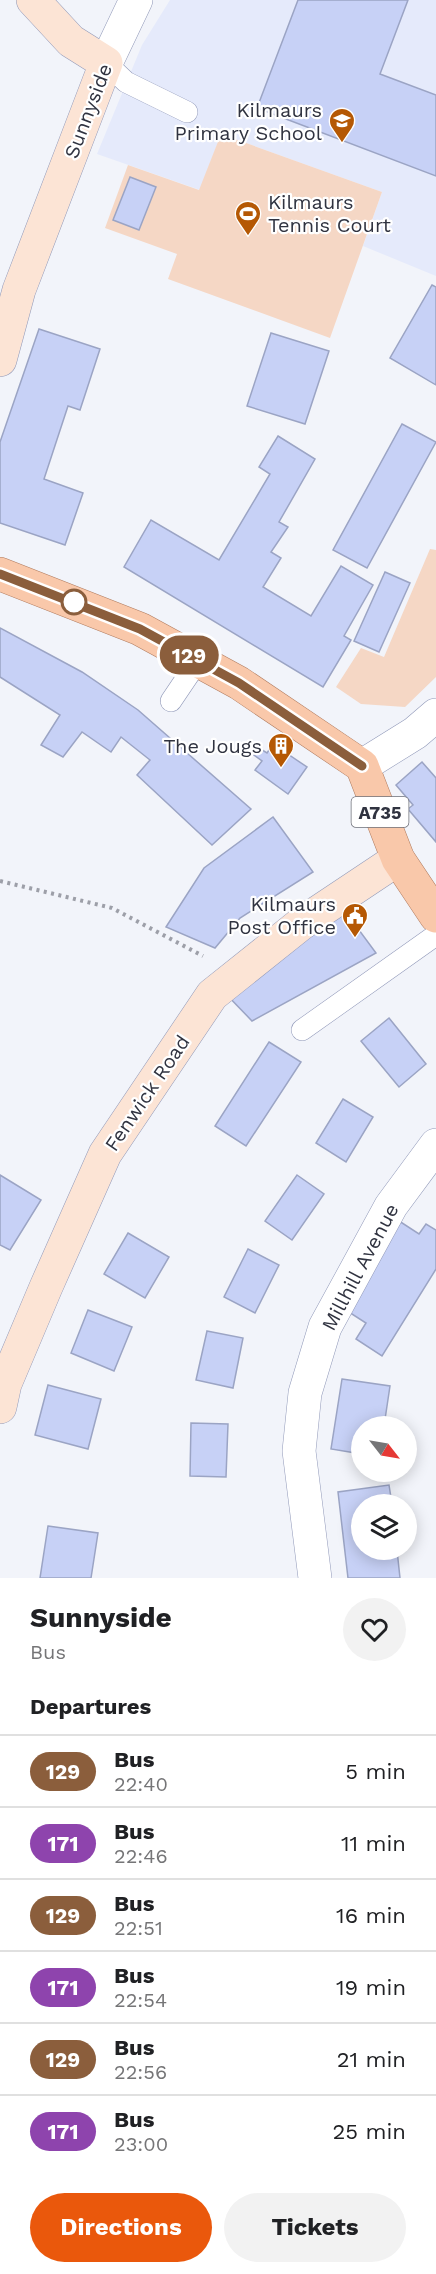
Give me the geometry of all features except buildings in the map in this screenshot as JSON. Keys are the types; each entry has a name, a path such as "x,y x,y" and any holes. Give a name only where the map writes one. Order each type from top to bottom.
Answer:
{"main road":[{"path":"33,0 71,40 106,63"},
{"name":"Sunnyside","path":"0,360 19,290 106,63"},
{"path":"0,574 140,629 239,683 362,766"},
{"name":"A735","path":"362,766 398,859 436,915"},
{"name":"Fenwick Road","path":"0,1407 5,1384 105,1154 212,995 302,923 398,859"}],"street":[{"name":"Sunnyside","path":"106,63 136,0"},
{"path":"362,766 414,733 436,715"},
{"name":"Millhill Avenue","path":"315,1578 299,1451 305,1393 325,1327 391,1206 436,1145"}],"lane":[{"path":"106,63 126,82 187,112"},
{"path":"171,701 198,661"},
{"path":"302,1030 436,935"}],"path":[{"path":"0,881 112,908 238,974"}],"shaded area":[{"name":"Kilmaurs Primary School","path":"170,0 436,0 436,276 363,246 382,192 221,134 200,190 97,154 142,45"},
{"name":"Kilmaurs Tennis Court","path":"221,134 382,192 330,338 168,279 177,254 105,228 128,165 199,190"},
{"path":"430,549 436,550 436,677 405,707 361,704 336,687 361,648 384,657"}],"bus line":[{"name":"129","path":"0,574 140,629 239,683 362,766"}],"place":[{"name":"Kilmaurs Primary School","path":"342,144"},
{"name":"Kilmaurs Tennis Court","path":"248,237"},
{"name":"The Jougs","path":"281,769"},
{"name":"Kilmaurs Post Office","path":"355,939"}]}
